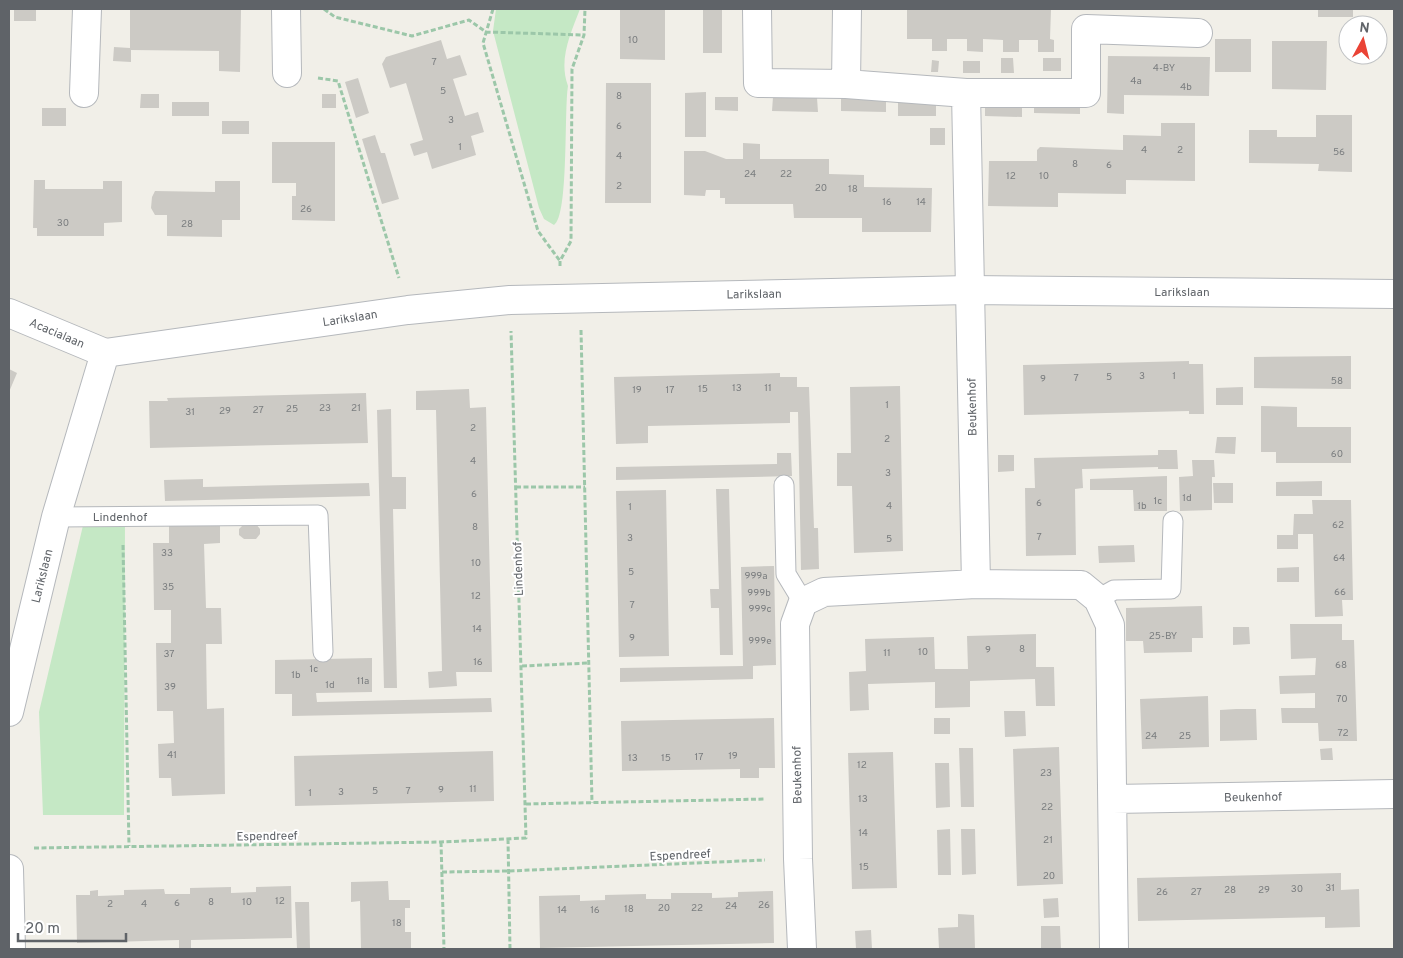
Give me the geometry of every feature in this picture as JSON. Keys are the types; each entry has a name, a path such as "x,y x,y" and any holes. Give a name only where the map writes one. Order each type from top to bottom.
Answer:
{"street":[{"path":"84,93 87,9"},
{"path":"286,9 287,73"},
{"path":"757,9 758,82 846,84 966,93 1086,93 1086,29 1198,33"},
{"path":"846,84 847,9"},
{"path":"966,93 969,290"},
{"name":"Larikslaan","path":"9,712 56,518 104,352 253,333 408,310 510,300 571,297 969,290 1394,294"},
{"name":"Beukenhof","path":"969,290 976,584"},
{"name":"Acacialaan","path":"9,313 104,352"},
{"path":"803,602 824,592 976,584 1081,585 1098,599 1110,624 1114,949"},
{"name":"Beukenhof","path":"802,949 798,859 795,624 803,602"},
{"name":"Beukenhof","path":"1112,799 1394,794"},
{"path":"9,869 11,949"}],"lane":[{"path":"784,486 786,574 803,602"},
{"name":"Lindenhof","path":"56,518 318,515 323,652"},
{"path":"1098,599 1114,590 1171,589 1173,521"}],"path":[{"path":"324,9 335,17 412,36 469,20 486,32 584,35"},
{"path":"493,9 483,43 538,231 560,261 571,297 585,487 592,803"},
{"path":"560,261 572,241 572,69 584,35 584,9"},
{"path":"287,73 338,81 408,310"},
{"name":"Lindenhof","path":"510,300 526,838"},
{"path":"516,487 585,487"},
{"path":"122,517 129,846"},
{"path":"522,666 589,663"},
{"path":"526,804 797,799"},
{"name":"Espendreef","path":"27,848 441,842 526,838"},
{"path":"508,839 510,949"},
{"path":"441,842 444,949"},
{"name":"Espendreef","path":"442,872 798,859"}],"green space":[{"path":"496,9 580,9 565,56 565,76 568,86 564,183 559,217 554,225 544,219 539,208 493,31"},
{"path":"85,517 125,518 124,815 43,815 39,712"}],"building":[{"path":"14,9 36,9 36,21 14,21"},
{"path":"130,9 241,9 240,72 219,71 219,51 131,50 131,62 113,61 114,47 130,48"},
{"path":"620,9 665,9 665,60 620,59"},
{"path":"703,9 722,10 722,53 703,53"},
{"path":"907,9 1051,9 1050,39 1054,40 1054,52 1038,52 1038,40 1019,40 1019,52 1003,52 1003,40 983,39 983,52 967,51 967,39 947,39 947,51 932,51 932,39 907,39"},
{"path":"1318,9 1353,9 1353,15 1318,17"},
{"path":"1215,39 1251,39 1251,72 1215,72"},
{"path":"441,40 447,59 460,55 467,75 453,79 465,116 478,112 484,132 471,136 476,155 432,169 427,152 414,156 410,144 423,140 406,83 390,88 382,64 386,57"},
{"path":"1272,41 1327,41 1326,90 1272,89"},
{"path":"1108,56 1210,57 1209,96 1124,95 1124,114 1107,113"},
{"path":"1001,58 1013,58 1014,73 1001,73"},
{"path":"1043,58 1061,58 1061,71 1043,71"},
{"path":"932,60 939,61 938,72 931,72"},
{"path":"963,61 980,61 980,73 963,73"},
{"path":"358,78 369,113 356,118 345,82"},
{"path":"606,83 651,83 651,203 605,203"},
{"path":"706,92 706,137 685,137 685,93"},
{"path":"141,94 159,94 159,108 140,108"},
{"path":"322,94 336,94 336,108 322,108"},
{"path":"715,97 738,97 738,111 715,110"},
{"path":"773,97 817,98 818,112 772,111"},
{"path":"841,98 886,98 886,112 841,111"},
{"path":"936,98 936,116 898,116 898,99"},
{"path":"985,99 1022,99 1022,117 985,116"},
{"path":"1034,99 1080,100 1080,114 1034,113"},
{"path":"172,102 209,102 209,116 172,116"},
{"path":"42,108 66,108 66,126 42,126"},
{"path":"1316,115 1352,115 1352,172 1318,171 1319,164 1249,163 1249,130 1277,130 1277,137 1316,137"},
{"path":"222,121 249,121 249,134 222,134"},
{"path":"1161,123 1195,123 1195,181 1126,180 1126,194 1058,193 1058,207 988,206 989,161 1037,161 1037,150 1040,147 1123,150 1123,135 1161,136"},
{"path":"930,128 945,128 945,145 930,145"},
{"path":"375,135 381,153 385,153 399,199 382,204 362,139"},
{"path":"272,142 335,142 335,221 292,220 292,196 296,196 296,183 272,183"},
{"path":"743,143 760,144 760,159 829,159 829,174 864,175 864,187 932,188 931,232 862,232 862,218 794,218 793,204 725,204 725,198 720,198 720,190 706,190 705,196 684,195 684,151 705,151 726,159 743,159"},
{"path":"34,180 45,180 45,189 103,189 103,181 122,181 122,222 104,223 104,236 37,236 37,228 33,228"},
{"path":"215,181 240,181 240,220 222,220 222,237 167,236 167,215 155,215 151,208 152,197 155,191 215,192"},
{"path":"1351,356 1351,389 1254,388 1254,357"},
{"path":"1189,361 1189,364 1203,364 1204,414 1189,414 1189,411 1024,415 1023,365"},
{"path":"9,369 17,373 9,392"},
{"path":"780,373 780,377 797,377 797,387 809,387 814,528 818,528 819,569 801,570 798,412 790,412 790,423 648,426 648,443 616,444 614,377"},
{"path":"900,386 903,551 854,553 852,486 837,486 837,453 851,453 850,387"},
{"path":"1243,387 1243,405 1216,405 1216,388"},
{"path":"469,389 470,408 486,407 492,672 456,672 457,686 429,688 428,672 442,671 436,410 416,410 416,391"},
{"path":"366,393 368,443 150,448 149,401 168,401 167,398"},
{"path":"1261,406 1297,407 1297,427 1351,427 1351,463 1276,463 1276,452 1261,452"},
{"path":"391,409 392,477 406,477 406,509 393,509 397,688 384,688 377,410"},
{"path":"1217,437 1236,437 1235,454 1215,453"},
{"path":"1158,450 1177,450 1178,469 1158,469 1158,467 1082,469 1083,488 1075,489 1076,555 1026,556 1025,488 1035,488 1034,458 1158,455"},
{"path":"777,453 791,453 792,476 616,480 616,467 777,464"},
{"path":"998,455 1014,455 1014,471 998,472"},
{"path":"1192,460 1214,460 1215,477 1212,477 1212,510 1180,511 1179,477 1193,476"},
{"path":"1167,476 1167,511 1134,511 1133,490 1090,490 1090,479"},
{"path":"203,479 203,487 369,483 370,496 165,501 164,480"},
{"path":"1322,481 1322,496 1276,496 1276,482"},
{"path":"1213,483 1233,483 1233,503 1214,503"},
{"path":"716,489 729,489 733,655 720,655 719,608 711,608 710,589 719,589"},
{"path":"666,490 669,656 619,657 616,491"},
{"path":"1312,500 1351,500 1353,600 1342,600 1343,616 1315,617 1313,534 1298,534 1298,549 1277,549 1277,535 1293,535 1294,514 1313,514"},
{"path":"220,524 220,543 204,544 206,608 221,608 222,644 206,644 207,709 224,708 225,794 172,796 171,778 159,778 158,744 174,743 173,711 157,711 156,643 171,643 171,610 154,610 153,543 169,543 169,525"},
{"path":"244,524 256,524 260,529 260,534 256,539 244,539 239,535 239,529"},
{"path":"1134,545 1135,562 1099,563 1098,546"},
{"path":"774,566 776,665 753,666 753,679 620,682 620,668 743,666 741,567"},
{"path":"1299,567 1299,582 1277,582 1277,568"},
{"path":"1202,606 1203,638 1192,638 1192,652 1144,653 1143,641 1126,641 1126,608"},
{"path":"1290,624 1342,624 1342,640 1354,640 1357,741 1319,741 1318,723 1282,723 1281,708 1315,708 1315,693 1280,694 1279,676 1315,675 1316,658 1291,659"},
{"path":"1233,627 1249,627 1250,644 1233,645"},
{"path":"1036,634 1036,667 1054,667 1055,706 1036,706 1035,679 970,681 970,707 935,708 935,682 868,684 869,710 850,711 849,672 866,671 865,639 934,637 935,669 968,669 967,636"},
{"path":"372,658 372,692 316,693 317,702 491,698 492,712 292,716 292,694 275,694 275,660"},
{"path":"1208,696 1209,747 1142,749 1140,699"},
{"path":"1256,709 1257,740 1220,741 1220,710"},
{"path":"1004,711 1025,711 1026,736 1005,737"},
{"path":"774,718 775,768 759,768 759,778 740,778 740,769 622,771 621,721"},
{"path":"934,718 950,718 950,734 934,734"},
{"path":"1059,747 1063,884 1017,886 1013,749"},
{"path":"959,748 973,748 974,807 961,807"},
{"path":"1332,748 1333,760 1321,760 1320,749"},
{"path":"493,751 494,801 295,806 294,756"},
{"path":"893,752 897,888 852,889 848,753"},
{"path":"935,763 949,763 950,807 936,808"},
{"path":"950,829 951,875 938,875 937,830"},
{"path":"961,829 975,829 976,874 962,875"},
{"path":"1341,873 1341,890 1359,889 1360,927 1325,928 1325,917 1138,921 1137,878"},
{"path":"388,881 389,900 410,900 410,908 405,908 405,932 411,932 411,949 361,949 360,901 351,902 351,882"},
{"path":"291,886 292,938 191,940 191,949 179,949 179,940 77,943 76,895 90,895 90,891 98,890 98,896 124,895 124,890 164,889 165,894 190,894 190,888 231,887 231,893 256,892 256,887"},
{"path":"773,891 774,943 540,948 539,896 580,895 580,901 605,900 605,895 646,894 646,899 671,899 671,893 712,893 712,898 738,897 738,892"},
{"path":"1058,898 1059,917 1044,918 1043,899"},
{"path":"295,902 309,902 310,949 297,949"},
{"path":"958,914 974,915 975,949 939,949 938,928 958,927"},
{"path":"1041,926 1060,926 1061,949 1041,949"},
{"path":"871,930 872,949 856,949 855,931"}]}
